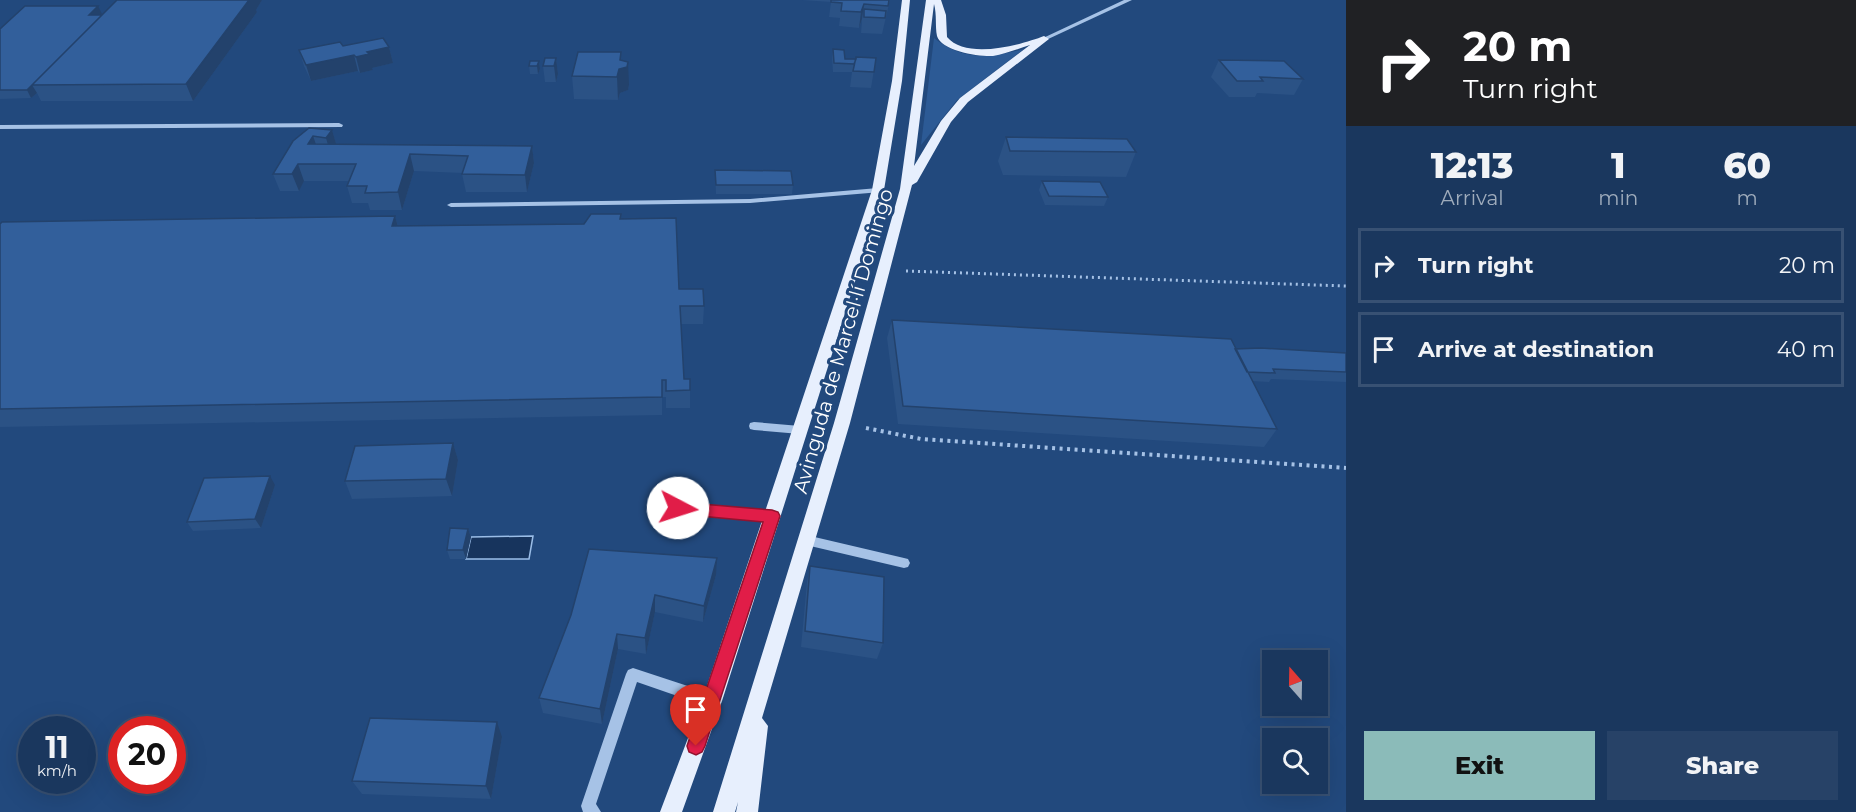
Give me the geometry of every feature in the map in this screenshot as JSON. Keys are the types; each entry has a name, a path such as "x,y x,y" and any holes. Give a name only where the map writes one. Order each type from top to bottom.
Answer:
{"main road":[{"path":"671,812 712,701 878,190 897,81 906,0"},
{"name":"Avinguda de Marcel·lí Domingo","path":"763,686 842,423 906,189 930,0"},
{"path":"937,0 942,15 942,37 947,43 960,49 992,53 1044,39"},
{"path":"906,189 946,121 964,100 1044,39"},
{"path":"724,812 763,686"},
{"path":"747,812 763,686"}],"street":[{"path":"1044,39 1129,0"},
{"path":"0,127 339,125"},
{"path":"451,205 750,201 878,190"},
{"path":"754,426 800,430"},
{"path":"655,506 772,516"},
{"path":"806,540 904,562"},
{"path":"593,812 588,806 633,674 712,701"}],"path":[{"path":"884,270 1346,286"},
{"path":"842,423 921,440 1346,468"}],"shaded area":[{"path":"934,38 956,51 977,56 1024,49 957,100 921,145"},
{"path":"533,536 529,559 466,559 471,537"}],"building":[{"path":"117,0 249,0 186,84 32,85"},
{"path":"831,0 889,0 888,6 864,4 861,12 841,11 842,3 831,2"},
{"path":"25,6 98,6 89,15 102,15 27,90 0,90 0,29"},
{"path":"864,9 886,11 885,18 864,17"},
{"path":"383,38 389,47 356,57 354,55 306,65 299,50 340,42 343,46"},
{"path":"833,49 844,50 845,59 856,59 854,64 834,63"},
{"path":"578,52 621,52 620,60 628,62 627,67 619,69 617,77 572,76"},
{"path":"856,57 876,58 874,72 853,71"},
{"path":"545,58 556,58 554,66 543,66"},
{"path":"1219,60 1284,61 1303,79 1260,77 1263,81 1237,81"},
{"path":"530,61 539,61 537,66 529,66"},
{"path":"309,128 332,130 326,138 313,136 308,144 532,146 525,175 462,174 468,156 410,154 398,192 365,193 367,186 347,186 356,164 298,164 292,174 273,174 293,141"},
{"path":"1006,137 1127,139 1136,152 1010,151"},
{"path":"715,170 791,171 793,185 716,185"},
{"path":"1042,181 1100,182 1108,197 1049,196"},
{"path":"591,214 621,214 620,219 676,218 679,289 703,289 704,306 680,306 684,379 690,379 690,390 666,391 666,380 662,380 662,397 0,409 0,224 2,222 395,216 392,226 584,224"},
{"path":"892,320 1231,339 1277,429 903,406"},
{"path":"1261,348 1346,353 1346,372 1273,369 1275,373 1247,372 1235,349"},
{"path":"453,443 446,479 345,481 355,446"},
{"path":"270,476 255,519 187,522 204,478"},
{"path":"450,528 468,529 463,550 447,550"},
{"path":"589,549 717,558 704,606 655,595 645,638 617,634 600,709 539,698 571,615"},
{"path":"810,566 884,577 883,643 805,631"},
{"path":"370,718 497,722 486,786 352,781"}],"route":[{"path":"678,508 772,516 696,746"}]}
